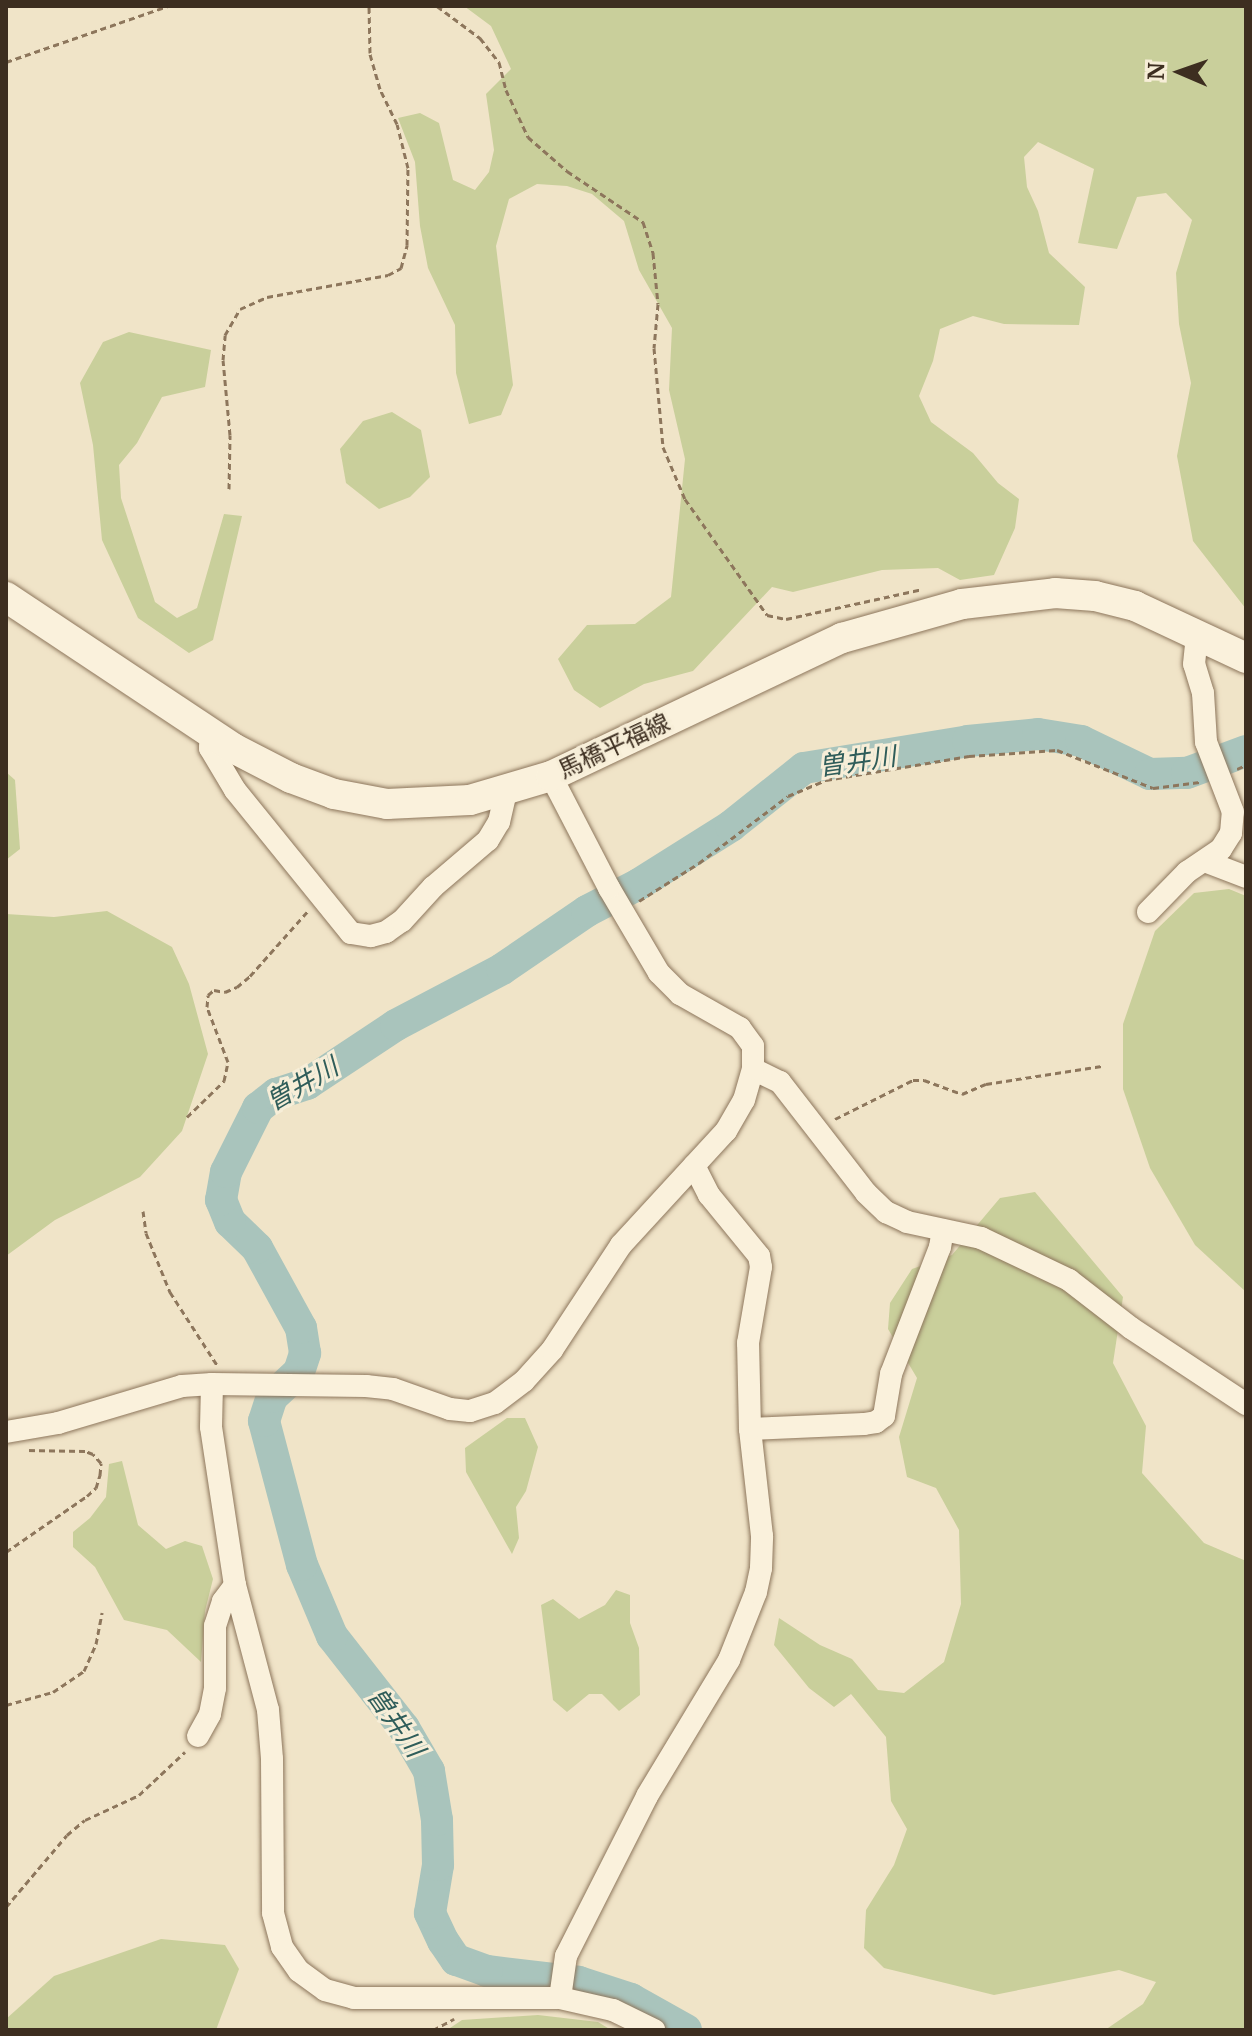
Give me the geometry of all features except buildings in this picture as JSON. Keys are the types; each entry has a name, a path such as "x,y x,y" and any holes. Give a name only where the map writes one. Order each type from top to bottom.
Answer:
{"main road":[{"name":"馬橋平福線","path":"6,597 211,733 291,778 354,799 432,804 470,800 551,776 842,638 962,604 1055,593 1095,596 1135,606 1246,658"}],"street":[{"path":"1148,912 1187,872 1207,862 1221,849 1231,833 1233,812 1215,767 1203,693 1194,664 1197,633"},
{"path":"211,733 210,748 235,790 351,933 371,936 386,932 488,840 499,822 506,791"},
{"path":"12,1440 182,1386 289,1384 393,1389 450,1409 470,1411 495,1403 524,1381 552,1350 621,1245 726,1131 738,1110 753,1069 753,1046 740,1028 680,994 659,973 617,902 551,776"},
{"path":"1207,862 1246,877"},
{"path":"753,1069 780,1082 818,1127 866,1193 886,1212 907,1222 981,1238 1069,1280 1131,1328 1246,1404"},
{"path":"561,1986 598,1889 647,1796 729,1660 756,1592 762,1536 750,1429 748,1343 761,1267 755,1246 709,1195 694,1166"},
{"path":"750,1429 864,1424 876,1422 884,1416 895,1363 940,1247 943,1230"},
{"path":"217,1384 211,1427 235,1585 268,1710 272,1759 273,1913 282,1947 299,1971 325,1990 354,1998 561,1986 654,2030"},
{"path":"198,1736 210,1714 215,1688 215,1626 223,1601 235,1585"}],"path":[{"path":"6,62 168,6"},
{"path":"229,489 230,435 223,360 225,335 240,309 267,297 388,275 401,268 407,245 408,168 397,124 380,89 370,53 369,6"},
{"path":"437,6 480,38 499,62 506,90 528,137 567,171 643,222 653,253 658,304 654,348 663,447 685,499 767,615 786,619 912,589 933,588 951,593 962,604"},
{"path":"617,902 699,863 788,796 826,780 1021,750 1057,750 1083,757 1153,788 1184,786 1215,767 1246,765"},
{"path":"187,1117 224,1081 228,1062 207,1007 208,995 214,990 225,992 237,987 250,976 319,897"},
{"path":"818,1127 913,1080 924,1080 962,1094 986,1084 1102,1066"},
{"path":"143,1211 146,1233 170,1292 218,1367 217,1384"},
{"path":"6,1552 96,1488 101,1463 85,1451 12,1440"},
{"path":"6,1705 53,1692 84,1671 96,1644 102,1613"},
{"path":"6,1907 67,1835 85,1820 139,1795 173,1766 198,1736"}],"green space":[{"path":"464,6 1246,6 1246,609 1193,541 1177,456 1191,383 1179,324 1176,273 1192,220 1166,193 1137,197 1117,249 1078,243 1094,169 1038,142 1024,157 1027,187 1038,211 1049,253 1085,287 1079,325 1004,324 973,316 940,329 933,361 919,396 931,422 973,453 998,483 1019,499 1015,528 994,575 960,580 938,568 882,570 793,592 772,587 693,671 644,684 600,708 574,690 558,659 587,625 635,624 671,597 685,459 669,390 672,328 639,270 624,221 592,194 567,186 537,184 509,199 496,246 513,385 501,415 469,424 456,373 455,325 428,268 420,226 415,162 398,118 420,113 439,123 453,180 475,190 489,172 494,150 486,94 511,69 491,26"},
{"path":"129,332 211,350 205,387 162,397 137,443 119,465 121,498 155,602 177,618 197,608 224,514 242,516 213,640 189,653 138,618 102,540 93,445 80,383 103,342"},
{"path":"392,412 421,430 430,477 410,497 379,509 346,483 340,449 363,421"},
{"path":"6,772 15,780 20,849 6,860"},
{"path":"1229,889 1246,896 1246,1292 1195,1245 1150,1168 1123,1089 1123,1024 1155,931 1194,893"},
{"path":"107,911 172,947 189,984 208,1054 182,1131 140,1177 55,1220 6,1256 6,914 54,917"},
{"path":"1035,1192 1123,1297 1113,1363 1146,1426 1142,1473 1204,1543 1246,1561 1246,2030 1105,2030 1143,2004 1156,1982 1119,1970 994,1995 884,1968 864,1948 866,1910 894,1865 907,1829 891,1801 886,1737 851,1694 834,1707 809,1688 774,1645 779,1618 820,1645 852,1659 878,1690 904,1693 944,1662 961,1604 959,1530 936,1488 907,1477 899,1437 917,1378 888,1329 890,1303 912,1269 952,1255 1000,1198"},
{"path":"507,1418 525,1418 538,1447 526,1491 516,1507 519,1538 512,1554 466,1472 465,1448"},
{"path":"122,1461 138,1525 166,1549 185,1541 202,1546 213,1579 205,1611 201,1662 167,1630 124,1620 95,1567 73,1547 73,1532 90,1518 106,1497 109,1464"},
{"path":"616,1590 630,1595 630,1623 639,1648 640,1695 619,1711 602,1694 589,1694 567,1712 553,1700 541,1605 553,1599 579,1619 605,1605"},
{"path":"161,1939 225,1945 239,1969 216,2030 6,2030 6,2019 54,1976"},
{"path":"538,2015 598,2022 611,2030 447,2030 462,2020"}],"waterway":[{"name":"曽井川","path":"686,2030 631,1999 579,1982 487,1971 456,1960 443,1941 430,1913 438,1865 437,1820 429,1771 404,1728 332,1636 302,1565 264,1421 272,1397 299,1372 305,1353 301,1328 257,1248 230,1222 221,1200 226,1172 258,1108 276,1094 307,1084 396,1025 502,969 587,911 639,884 731,826 804,768 968,741 1038,734 1081,741 1150,774 1187,773 1246,751"}]}
